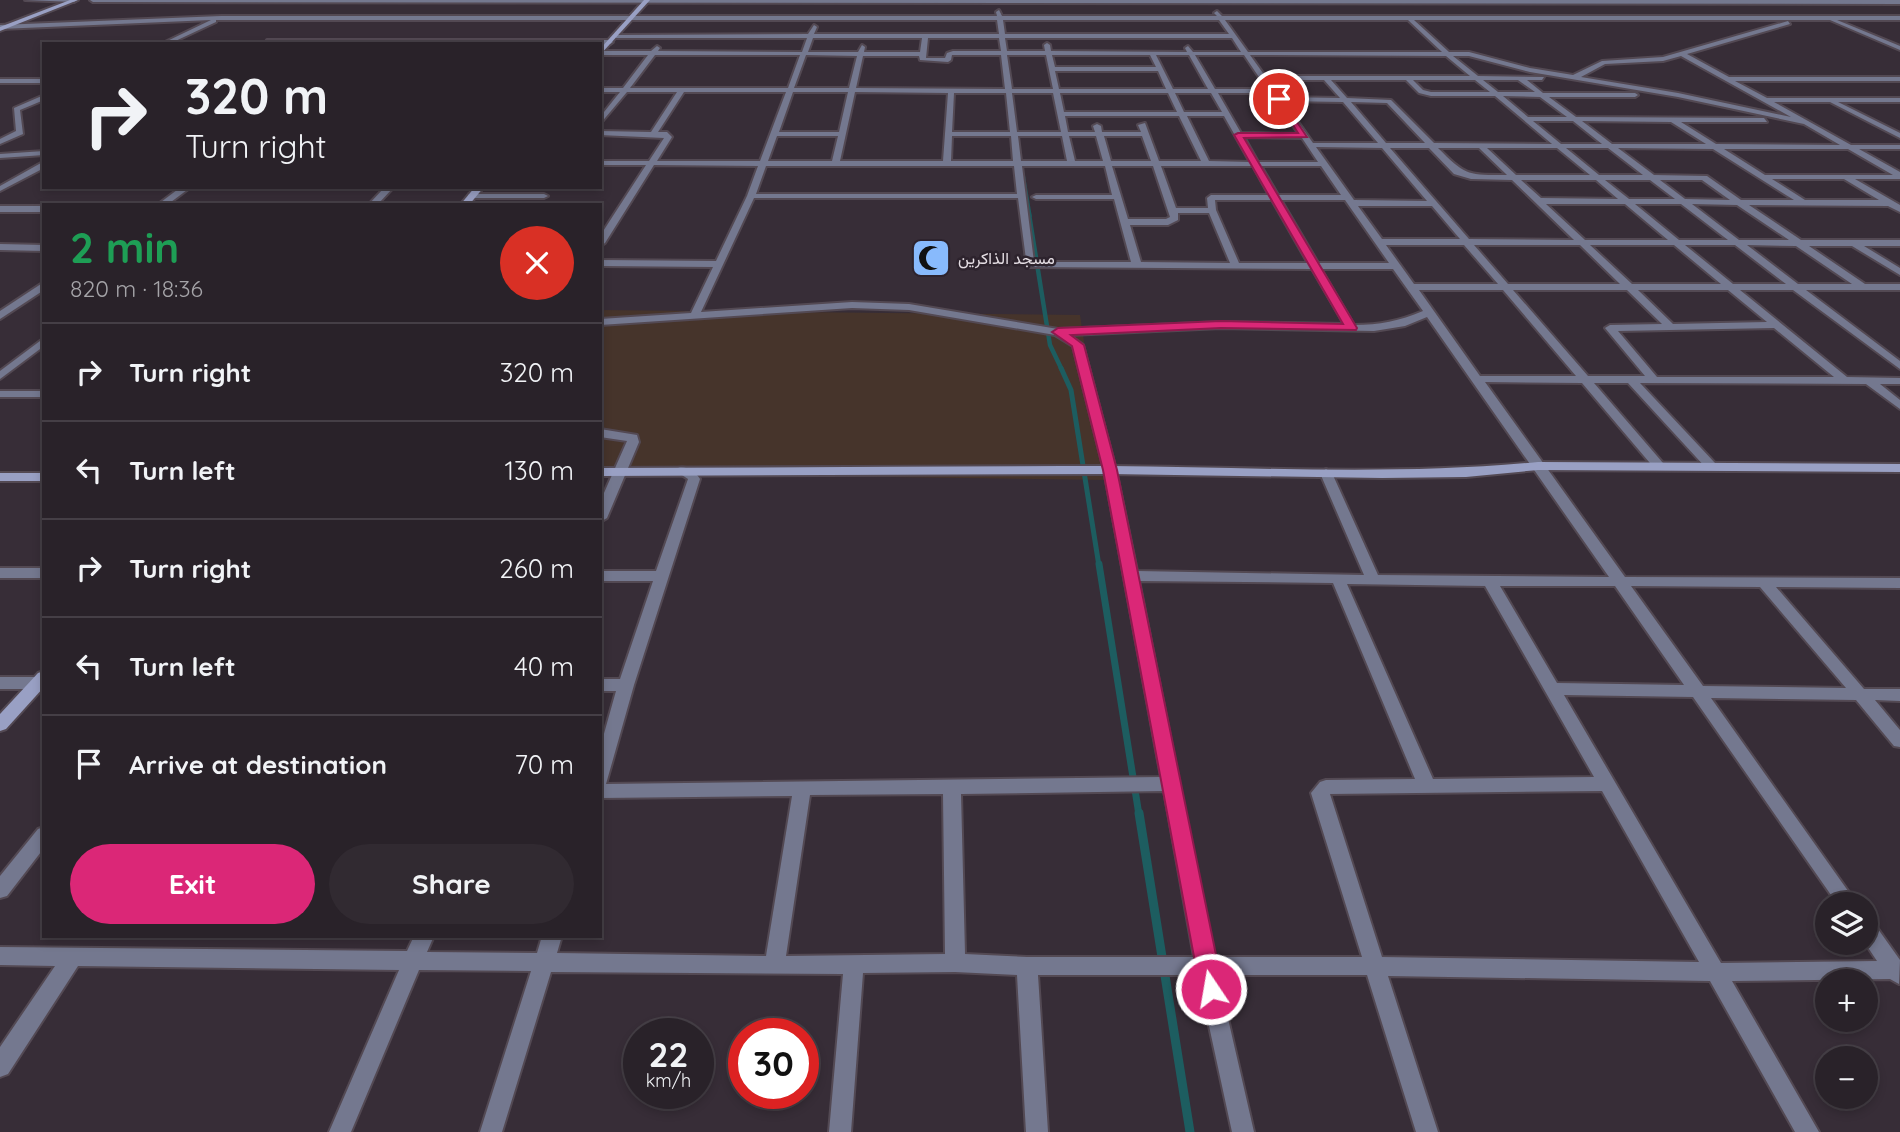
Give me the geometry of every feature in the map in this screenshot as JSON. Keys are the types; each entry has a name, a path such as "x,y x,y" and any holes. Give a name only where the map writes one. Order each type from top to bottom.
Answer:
{"street":[{"path":"28,0 74,0"},
{"path":"2,28 74,0"},
{"path":"93,0 1900,2"},
{"path":"245,6 257,0"},
{"path":"419,6 428,0"},
{"path":"458,6 466,0"},
{"path":"602,52 647,0"},
{"path":"737,18 747,1"},
{"path":"695,315 751,196 824,1"},
{"path":"998,1 1030,265 1397,266"},
{"path":"1033,1 1037,18"},
{"path":"1209,1 1840,892"},
{"path":"1388,1 1446,53 1844,381"},
{"path":"1444,1 1469,18"},
{"path":"1566,1 1598,19"},
{"path":"1604,1 1637,18"},
{"path":"1727,1 1765,18"},
{"path":"1774,1 1900,54"},
{"path":"1830,1 1871,18"},
{"path":"1857,2 1899,19"},
{"path":"168,42 233,12"},
{"path":"401,18 410,12"},
{"path":"432,24 450,12"},
{"path":"2,28 221,18 1899,19"},
{"path":"300,24 311,18"},
{"path":"1075,18 1082,36"},
{"path":"1171,18 1351,328"},
{"path":"1263,78 1575,78 1598,64 1610,61 1654,60 1682,54 1810,18"},
{"path":"1899,19 1832,20 1900,48"},
{"path":"267,42 278,36"},
{"path":"404,42 413,36"},
{"path":"615,36 1234,36"},
{"path":"602,120 666,36"},
{"path":"836,162 865,36"},
{"path":"925,36 923,60 946,61 953,53 1446,53 1480,56 1530,70 1678,95 1807,123"},
{"path":"1044,36 1071,163"},
{"path":"1105,36 1111,53"},
{"path":"1886,37 1900,37"},
{"path":"602,42 610,42"},
{"path":"602,53 923,54"},
{"path":"1152,53 1206,163"},
{"path":"1682,54 1900,176"},
{"path":"1052,69 1161,69"},
{"path":"1326,78 1659,466"},
{"path":"1408,78 1425,93 1678,95"},
{"path":"1520,78 1900,366"},
{"path":"1728,79 1900,79"},
{"path":"0,81 42,81"},
{"path":"602,90 1213,91 1389,101 1462,175 1704,178 1863,287"},
{"path":"653,134 682,90"},
{"path":"947,163 951,91"},
{"path":"0,142 20,132 16,109 42,98"},
{"path":"1766,100 1900,100"},
{"path":"1829,100 1900,136"},
{"path":"1060,114 1226,114"},
{"path":"1093,114 1137,266"},
{"path":"1124,222 1168,222 1175,218 1138,114"},
{"path":"1528,119 1793,120"},
{"path":"1671,120 1803,202"},
{"path":"602,133 668,136 602,240"},
{"path":"774,134 842,134"},
{"path":"949,134 1146,134"},
{"path":"1238,135 1382,145 1900,147"},
{"path":"1480,145 1669,325"},
{"path":"0,156 42,153"},
{"path":"602,163 1324,164"},
{"path":"0,189 42,166"},
{"path":"1763,177 1900,176"},
{"path":"1846,177 1900,209"},
{"path":"164,203 184,189"},
{"path":"374,203 388,189"},
{"path":"466,203 478,189"},
{"path":"539,203 549,189"},
{"path":"472,196 544,196"},
{"path":"751,196 1022,196"},
{"path":"1036,197 1116,197"},
{"path":"1236,266 1212,210 1211,198 1276,197 1436,204"},
{"path":"1538,201 1889,203"},
{"path":"0,209 42,209"},
{"path":"1173,211 1212,210"},
{"path":"1380,242 1900,243"},
{"path":"1854,243 1900,272"},
{"path":"0,247 42,248"},
{"path":"602,263 717,264"},
{"path":"0,316 42,286"},
{"path":"1412,287 1900,287"},
{"path":"602,323 852,305 909,307 1058,332 1221,325 1351,328 1401,324 1429,312"},
{"path":"1654,380 1610,331 1610,327 1776,325"},
{"path":"1058,332 1078,345 1110,470 1206,965 1243,1132"},
{"path":"0,376 42,343"},
{"path":"1477,379 1900,381"},
{"path":"1631,380 1711,467"},
{"path":"1869,381 1900,406"},
{"path":"0,394 42,394"},
{"path":"602,433 633,438 602,513"},
{"path":"602,472 1110,470 1466,473 1538,466 1900,468"},
{"path":"602,772 626,685 694,479 682,471"},
{"path":"1326,473 1373,579"},
{"path":"0,477 42,477"},
{"path":"0,573 42,573"},
{"path":"602,576 661,576"},
{"path":"1130,576 1900,583"},
{"path":"1338,579 1427,786"},
{"path":"1490,581 1808,1132"},
{"path":"1764,582 1900,741"},
{"path":"0,683 42,681"},
{"path":"0,726 42,681"},
{"path":"602,685 626,685"},
{"path":"1552,689 1900,695"},
{"path":"602,790 1170,784"},
{"path":"1427,1132 1320,793 1326,787 1607,784"},
{"path":"952,786 955,963"},
{"path":"775,965 802,788"},
{"path":"0,890 42,838"},
{"path":"340,1132 423,938"},
{"path":"491,1132 551,938"},
{"path":"1878,944 1899,973"},
{"path":"0,956 775,965 955,963 1027,966 1373,966 1899,973"},
{"path":"0,1066 74,957"},
{"path":"840,1132 854,964"},
{"path":"1027,966 1037,1132"}],"shaded area":[{"path":"602,310 1080,315 1105,480 602,473"}],"waterway":[{"path":"1023,174 1030,216"},
{"path":"1029,214 1050,345 1062,370"},
{"path":"1061,368 1071,390 1099,566"},
{"path":"1099,564 1139,815"},
{"path":"1139,813 1190,1132"}],"place":[{"name":"مسجد الذاكرين","path":"931,258"}],"route":[{"path":"1211,989 1110,470 1078,345 1058,332 1124,327 1221,325 1351,328 1238,135 1304,136 1279,99"}]}
